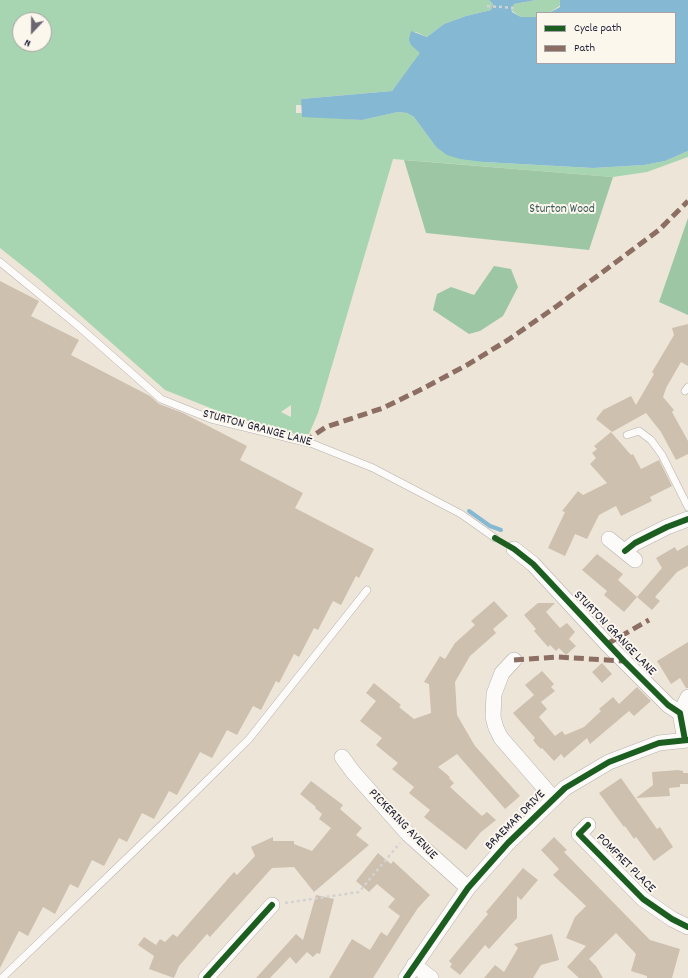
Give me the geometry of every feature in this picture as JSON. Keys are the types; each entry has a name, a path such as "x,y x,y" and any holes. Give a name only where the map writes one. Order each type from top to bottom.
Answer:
{"street":[{"path":"610,539 630,556 635,543 656,532 688,519"},
{"name":"STURTON GRANGE LANE","path":"514,548 533,564 668,705 680,713"},
{"path":"514,660 502,673 494,694 493,717 496,728 501,738 554,799"},
{"path":"686,740 680,713 688,697"},
{"name":"BRAEMAR DRIVE","path":"406,978 468,888 508,843 565,788 609,762 659,743 686,740"},
{"name":"PICKERING AVENUE","path":"342,757 353,772 408,834 468,888"},
{"name":"POMFRET PLACE","path":"588,825 579,834 643,900 672,919 688,927"},
{"path":"209,977 272,905"},
{"path":"414,965 432,978"}],"lane":[{"name":"STURTON GRANGE LANE","path":"0,262 77,325 161,399 211,419 313,444 372,468 461,514 495,538"},
{"path":"626,435 639,431 651,440 662,455 688,507"},
{"path":"2,978 249,739 367,590"}],"path":[{"path":"487,6 515,8"},
{"path":"272,905 359,892 408,834"}],"green space":[{"path":"0,0 489,0 493,4 491,10 466,16 444,24 427,37 416,32 411,32 421,53 392,91 301,99 302,105 296,105 296,113 302,113 302,116 362,120 398,112 407,113 414,117 436,147 484,162 593,168 644,165 665,161 688,151 688,157 647,172 613,177 393,159 318,413 309,434 295,434 228,415 165,390 39,279 0,248","holes":["291,405 291,417 281,412"]},
{"path":"536,0 560,0 561,5 550,12 536,12 536,17 521,17 511,10 511,7 514,4"},
{"name":"Sturton Wood","path":"404,160 613,177 589,250 426,233"},
{"path":"688,218 688,315 659,302"},
{"path":"494,266 511,269 518,287 503,316 480,331 469,334 433,310 437,294 451,287 474,295"}],"water":[{"path":"489,0 536,0 514,4 511,9 512,12 521,17 536,17 536,64 676,64 676,12 551,12 560,7 560,0 688,0 688,151 665,161 644,165 593,168 484,162 460,159 447,155 436,147 414,117 407,113 398,112 362,120 302,117 301,99 392,91 420,53 411,45 409,40 411,31 427,37 444,24 466,16 491,10 493,4"}],"building":[{"path":"0,281 39,301 31,316 79,340 71,355 150,396 159,404 183,413 247,446 240,460 303,493 295,508 374,549 359,578 356,576 341,605 333,601 318,630 314,628 299,657 294,654 279,683 276,681 261,710 253,706 237,735 227,730 212,758 200,752 177,795 169,791 154,819 142,813 127,842 119,838 104,866 92,860 78,888 70,884 55,914 43,907 28,936 19,931 0,968"},
{"path":"688,324 688,366 681,362 666,388 663,397 674,410 672,412 688,441 688,454 676,460 661,432 646,413 612,432 596,419 603,410 631,396 636,405 654,374 652,372 674,335 672,328"},
{"path":"611,432 631,455 633,454 641,469 659,460 672,486 650,497 652,501 621,516 616,506 599,515 587,539 575,534 565,556 548,548 565,512 562,511 578,491 583,495 607,483 590,464 596,458 592,453 597,449 594,446"},
{"path":"688,545 688,566 677,572 655,597 660,601 652,610 637,597 662,568 656,558 675,547 677,551"},
{"path":"597,554 623,574 618,580 637,597 624,612 604,595 607,591 582,570"},
{"path":"494,601 508,616 493,629 496,633 470,656 455,682 457,715 475,746 520,796 505,809 457,754 438,767 450,777 449,778 454,783 450,787 482,816 487,812 496,820 481,832 466,850 424,817 430,810 409,793 414,787 392,769 398,763 376,745 382,738 360,721 376,701 366,693 374,683 401,705 399,707 414,719 431,713 429,684 424,682 440,656 445,659 455,643 475,625 471,621"},
{"path":"538,603 555,603 546,612 560,628 567,623 575,632 569,639 576,646 566,655 559,648 556,651 550,645 548,647 534,631 536,629 524,615"},
{"path":"688,642 688,688 686,688 680,678 671,684 657,661"},
{"path":"602,663 612,674 602,683 592,672"},
{"path":"542,671 554,684 551,687 555,691 541,702 547,709 539,717 555,736 562,731 565,735 584,727 601,711 599,709 613,697 619,704 637,687 651,701 634,716 629,711 590,744 587,738 564,758 561,754 554,761 542,748 541,749 537,745 533,740 535,738 513,713 534,695 525,685"},
{"path":"683,771 683,773 688,773 688,784 680,784 680,787 669,788 670,796 636,798 653,785 652,772"},
{"path":"621,778 657,829 660,827 673,847 654,861 636,837 634,839 625,826 624,827 599,793"},
{"path":"311,781 343,805 340,809 362,828 356,835 369,845 314,892 294,867 272,868 210,937 207,934 179,966 174,978 149,969 154,956 138,945 144,937 156,945 160,939 165,942 173,934 177,937 234,872 237,875 255,856 251,847 273,837 273,841 294,841 294,844 312,851 331,828 319,819 322,814 315,808 316,807 300,794"},
{"path":"554,837 567,850 564,852 650,940 680,949 672,978 647,978 647,976 631,971 636,954 616,933 589,959 596,966 603,978 579,978 567,967 586,946 566,938 575,917 586,906 553,875 559,869 541,850"},
{"path":"378,853 391,864 393,861 430,895 418,908 373,978 329,978 352,939 370,950 381,932 387,936 400,916 388,907 395,899 377,884 369,892 356,881"},
{"path":"523,868 538,880 521,900 517,896 517,918 489,949 485,945 460,975 450,967 452,964 449,961 488,914 486,912"},
{"path":"316,895 334,899 320,954 317,953 313,957 307,952 296,964 290,957 270,978 256,978 296,934 303,940"},
{"path":"552,934 559,960 541,965 533,978 484,978 495,965 504,972 518,948 514,944"}],"waterway":[{"path":"469,511 490,526 501,530"}],"marked path":[{"path":"304,442 326,427 383,408 422,389 467,365 508,340 557,306 659,230 688,201"},
{"path":"607,644 649,620"},
{"path":"514,660 557,657 624,661"}],"cycle path":[{"path":"625,551 635,543 667,527 688,519"},
{"path":"495,538 514,549 533,564 624,661 668,705 680,713 685,740"},
{"path":"406,978 468,888 508,843 565,788 609,762 659,743 688,740"},
{"path":"588,825 579,834 643,899 672,919 688,927"},
{"path":"206,978 272,905"}]}
